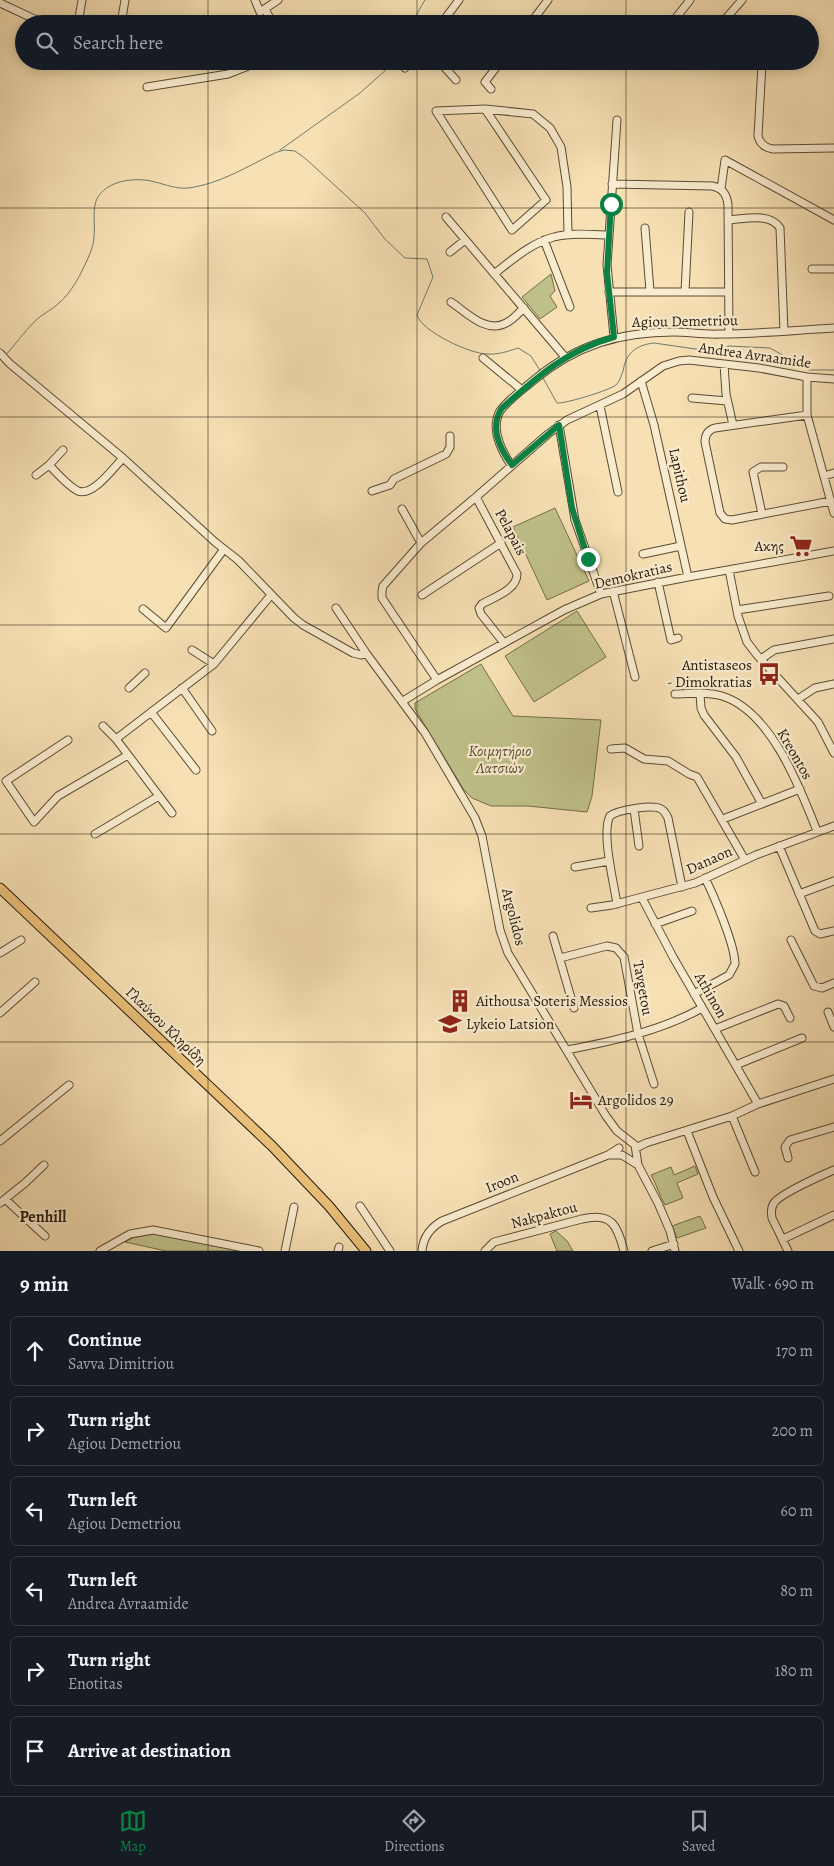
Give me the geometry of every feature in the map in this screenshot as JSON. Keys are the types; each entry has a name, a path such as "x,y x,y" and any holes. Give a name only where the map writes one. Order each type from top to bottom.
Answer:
{"main road":[{"name":"Γλαύκου Κληρίδη","path":"0,888 272,1146 329,1206 366,1251"},
{"name":"Γλαύκου Κληρίδη","path":"311,1187 359,1251"}],"street":[{"path":"80,15 82,0"},
{"path":"123,15 125,0"},
{"path":"255,0 260,12 278,0"},
{"path":"448,15 459,0"},
{"path":"537,15 548,0"},
{"path":"678,15 690,0"},
{"path":"729,15 742,0"},
{"path":"0,3 26,15"},
{"path":"264,9 268,15"},
{"path":"147,87 228,74 238,70"},
{"path":"447,70 456,80"},
{"path":"491,89 485,82 494,70"},
{"path":"762,70 758,136 760,143 772,149 834,148"},
{"path":"486,109 546,200 512,230 436,110 486,109 533,114 550,128 561,147 568,187 568,234"},
{"path":"614,337 607,273 617,120"},
{"path":"729,334 727,199 721,189 725,160 834,220"},
{"path":"612,184 712,186 721,189"},
{"path":"685,292 689,212"},
{"path":"446,217 565,357"},
{"path":"728,220 766,218 776,223 782,233 784,331"},
{"path":"645,228 650,291"},
{"path":"494,274 528,249 544,240 568,234 608,235"},
{"path":"450,252 465,240"},
{"path":"544,240 570,307"},
{"path":"812,269 834,269"},
{"path":"609,292 728,292"},
{"path":"451,302 479,322 492,326 506,324 524,308"},
{"name":"Agiou Demetriou","path":"512,465 500,445 496,433 496,419 502,408 548,368 586,347 614,337 674,332 707,335 834,328"},
{"path":"0,354 123,458 244,565 271,595 303,625 356,654 366,653"},
{"path":"483,358 522,390"},
{"name":"Andrea Avraamide","path":"437,680 382,594 385,582 421,543 559,425 624,394 657,369 679,361 689,360 759,368 806,377 834,379"},
{"path":"724,364 727,401 733,425"},
{"path":"806,377 807,415 834,513"},
{"name":"Lapithou","path":"641,381 654,424 688,577"},
{"path":"692,398 727,401"},
{"path":"600,406 618,492"},
{"path":"807,415 733,425 713,429 706,434 705,444 719,511 725,519 734,520 831,501"},
{"path":"559,425 575,520 601,594"},
{"path":"372,491 390,485 394,479 446,454 450,447 450,436"},
{"path":"36,474 49,465 63,450"},
{"path":"49,465 78,491 86,492 94,489 123,458"},
{"path":"762,514 753,472 761,467 783,467"},
{"path":"824,476 834,473"},
{"name":"Pelapais","path":"476,497 516,571 516,581 511,588 482,604 480,610 504,643"},
{"path":"402,509 421,543"},
{"path":"422,595 501,543"},
{"path":"643,554 681,546"},
{"path":"143,609 166,628 224,549"},
{"name":"Demokratias","path":"403,701 437,680 564,610 601,594 834,551"},
{"path":"729,570 737,610 746,640 761,660 822,727 834,753"},
{"path":"658,582 671,640 678,638"},
{"path":"613,591 635,677"},
{"path":"116,739 214,664 271,595"},
{"path":"737,610 829,596"},
{"name":"Argolidos","path":"336,608 366,653 425,732 475,818 482,836 500,930 508,953 599,1105 638,1165 658,1203 674,1248"},
{"path":"761,660 774,650 834,639"},
{"path":"192,650 214,664"},
{"path":"129,688 145,673"},
{"path":"798,699 815,688 834,684"},
{"path":"182,688 212,731"},
{"name":"Kreontos","path":"675,694 715,694 727,698 756,719 778,747 800,789 817,831"},
{"path":"700,694 701,708 704,715 736,757 762,804"},
{"path":"152,712 196,770"},
{"path":"103,726 116,739 172,813"},
{"path":"68,740 6,781 34,822 58,796 128,755"},
{"path":"611,749 625,748 644,759 668,761 697,777 746,860"},
{"path":"723,819 800,789"},
{"path":"95,834 159,796"},
{"path":"617,904 609,861 607,824 614,812 652,806 660,808 665,812 668,818 682,887"},
{"path":"634,809 639,846"},
{"name":"Danaon","path":"591,908 617,904 682,887 817,831 834,826"},
{"path":"780,846 816,932 822,934 834,931"},
{"path":"575,867 609,861"},
{"path":"694,994 727,976 733,970 735,964 730,942 712,890 705,878"},
{"path":"799,894 834,881"},
{"name":"Athinon","path":"642,898 654,924 758,1104"},
{"path":"654,924 692,911"},
{"path":"554,936 574,1008"},
{"path":"0,953 21,940"},
{"path":"791,940 813,985 819,989 834,983"},
{"name":"Tavgetou","path":"560,958 604,946 613,947 620,952 624,957 638,1034"},
{"path":"0,1012 35,982"},
{"path":"715,1029 779,1004 785,1007 790,1018"},
{"path":"567,1050 638,1034 680,1019 702,1008"},
{"path":"828,1012 834,1027"},
{"path":"638,1034 654,1084"},
{"path":"736,1065 802,1038"},
{"name":"Iroon","path":"422,1251 427,1234 442,1221 608,1155 687,1131 732,1116 758,1104 833,1081"},
{"path":"0,1141 69,1085"},
{"path":"732,1116 755,1172"},
{"path":"788,1158 785,1148 788,1141 834,1127"},
{"path":"687,1131 713,1197 739,1251"},
{"path":"44,1165 2,1201 45,1236"},
{"path":"788,1251 771,1214 772,1206 775,1201 834,1170"},
{"path":"360,1206 390,1251"},
{"path":"286,1251 294,1207"},
{"path":"783,1240 834,1215"},
{"name":"Nakpaktou","path":"484,1251 494,1242 582,1218 595,1217 606,1219 615,1224 624,1251"},
{"path":"100,1251 130,1234 153,1230 253,1250"},
{"path":"652,1251 674,1248"}],"green space":[{"path":"551,274 555,291 550,296 557,307 540,319 522,297"},
{"path":"555,508 589,581 547,600 513,527"},
{"path":"577,611 606,657 534,702 505,656"},
{"name":"Κοιμητήριο Λατσιών","path":"481,664 513,716 601,720 592,796 587,812 528,806 491,806 472,798 464,790 415,709 415,703"},
{"path":"695,1166 698,1174 677,1183 683,1198 665,1205 651,1175 671,1167 674,1175"},
{"path":"700,1216 706,1228 677,1238 672,1226"},
{"path":"556,1231 567,1241 573,1251 557,1251 550,1234"},
{"path":"153,1234 182,1237 238,1251 166,1251 125,1242 132,1238"}],"waterway":[{"path":"416,15 425,0"},
{"path":"280,150 360,93 386,70"},
{"path":"278,152 284,150 295,151 306,159 365,213 384,238 405,258 427,259 433,277 417,315 428,328 448,341 480,353 495,354 518,348 531,356 541,372"},
{"path":"5,356 35,321 64,299 76,282 92,247 94,239 94,208 103,191 120,182 132,180 150,181 179,188 200,186 234,174 277,152"},
{"path":"543,378 557,403 587,396 616,385 629,355 637,348 654,343 716,352 729,346 770,348 809,370 834,370"}],"place":[{"name":"Ακης","path":"801,546"},
{"name":"Antistaseos - Dimokratias","path":"769,674"},
{"name":"Aithousa Soteris Messios","path":"460,1001"},
{"name":"Lykeio Latsion","path":"450,1024"},
{"name":"Argolidos 29","path":"581,1100"}],"district":[{"name":"Penhill","path":"43,1217"}],"route":[{"path":"588,559 572,508 559,425 512,465 500,445 496,433 496,419 502,408 558,361 574,352 614,337 607,273 611,204"}]}
